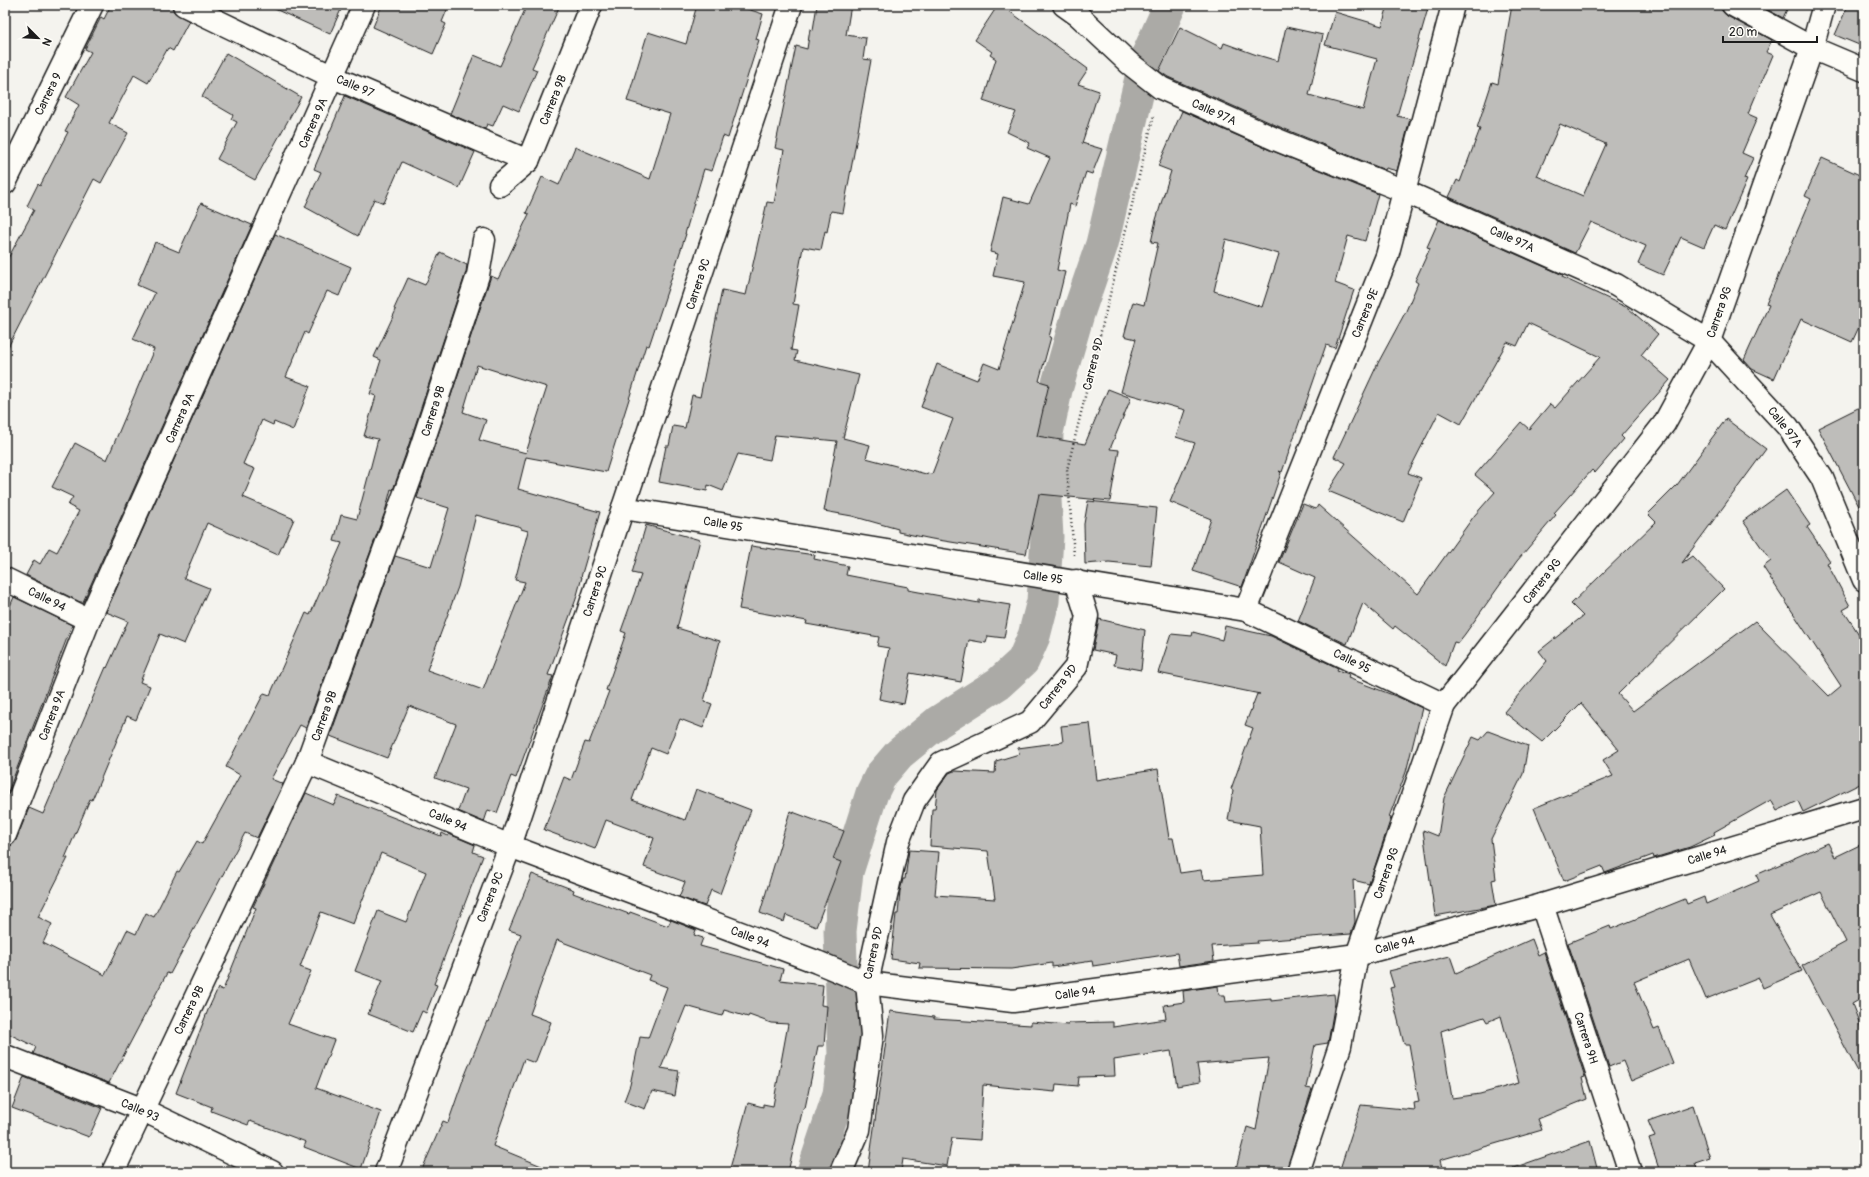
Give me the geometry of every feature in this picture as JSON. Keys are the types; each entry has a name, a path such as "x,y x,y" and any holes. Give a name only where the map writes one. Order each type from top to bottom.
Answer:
{"street":[{"name":"Carrera 9","path":"5,183 92,5"},
{"name":"Calle 97","path":"184,5 333,77 528,161"},
{"name":"Carrera 9A","path":"5,835 89,620 364,5"},
{"name":"Carrera 9B","path":"500,185 528,161 592,5"},
{"name":"Carrera 9C","path":"386,1172 510,846 791,5"},
{"name":"Calle 97A","path":"1064,5 1078,15 1129,63 1161,88 1275,139 1404,192 1616,285 1709,341 1788,427 1822,478 1864,580"},
{"name":"Carrera 9E","path":"1246,610 1387,256 1453,5"},
{"path":"1733,5 1812,48 1864,70"},
{"name":"Carrera 9G","path":"1298,1172 1340,1046 1357,955 1444,706 1664,424 1709,341 1812,48 1824,5"},
{"name":"Carrera 9B","path":"113,1172 307,762 417,460 478,276 484,240"},
{"name":"Calle 95","path":"623,508 1246,610 1444,706"},
{"name":"Calle 94","path":"5,578 89,620"},
{"name":"Carrera 9D","path":"841,1172 859,1130 872,1035 863,982 898,842 914,801 941,763 1030,722 1076,667 1087,616 1072,581"},
{"name":"Calle 94","path":"307,762 510,846 817,962 863,982 1013,1001 1357,955 1542,905 1864,808"},
{"name":"Carrera 9H","path":"1542,905 1630,1172"},
{"name":"Calle 93","path":"5,1056 142,1109 272,1172"}],"path":[{"name":"Carrera 9D","path":"1072,581 1067,470 1161,88"}],"building":[{"path":"111,5 172,5 174,12 189,21 173,51 168,48 148,83 134,75 109,123 128,133 101,183 94,179 5,353 5,264 34,210 27,206 38,184 40,186 68,132 65,131 79,105 66,97 91,52 85,49 101,17 104,19"},
{"path":"266,5 343,5 330,34"},
{"path":"382,5 449,5 442,22 446,24 433,54 373,27"},
{"path":"527,5 560,5 532,68 537,70 519,111 503,104 493,126 487,124 485,129 450,114 474,55 500,66"},
{"path":"697,5 735,5 763,14 756,39 759,40 728,138 723,136 712,171 704,169 686,234 649,346 646,345 606,472 526,457 518,489 600,512 576,599 548,675 553,676 516,778 511,776 497,813 488,810 484,822 458,811 466,789 435,778 456,724 409,706 387,758 330,736 395,556 431,567 449,508 417,498 491,276 498,279 529,214 526,213 542,177 559,185 575,147 650,179 670,114 627,101 648,32 686,44","holes":["477,365 547,387 526,453 479,440 486,420 463,412","476,515 521,527 521,529 528,531 515,580 525,582 483,690 427,670 458,587"]},
{"path":"817,5 851,5 846,35 866,38 863,59 871,60 843,213 831,211 827,232 825,231 821,250 803,247 793,304 799,305 791,350 797,351 795,360 859,375 843,438 870,445 866,458 926,474 932,474 953,419 921,407 937,364 977,380 984,363 999,369 1025,282 993,276 998,254 990,252 1003,197 1029,204 1050,158 1027,148 1030,143 1007,132 1016,112 983,101 996,59 990,55 992,52 975,40 998,5 1001,5 1088,69 1078,84 1099,91 1082,143 1102,149 1092,174 1086,172 1075,206 1070,204 1057,270 1065,272 1049,337 1051,337 1039,381 1049,384 1037,436 1085,444 1108,389 1131,398 1110,449 1119,450 1110,501 1039,494 1026,554 898,532 898,529 852,516 824,511 837,441 775,435 770,460 738,454 723,491 708,485 707,491 659,482 666,446 669,446 673,426 685,428 692,395 700,397 722,290 746,295 767,202 774,203 784,150 775,148 796,46 807,49 810,29 813,30"},
{"path":"1388,5 1429,5 1397,116 1410,119 1397,171 1386,168 1385,170 1280,127 1168,77 1159,71 1180,27 1222,48 1224,43 1278,61 1286,27 1323,35 1309,95 1363,110 1377,59 1325,45 1335,12 1382,26"},
{"path":"1512,5 1721,5 1722,11 1727,16 1772,40 1766,52 1773,55 1748,114 1757,118 1742,153 1753,158 1744,179 1747,180 1725,230 1714,225 1704,247 1681,237 1663,275 1638,264 1646,246 1591,222 1575,253 1449,197 1457,180 1460,182 1480,129 1477,128 1492,82 1498,84","holes":["1560,124 1606,144 1583,196 1537,176"]},
{"path":"1759,5 1789,5 1783,18"},
{"path":"1848,5 1864,5 1864,47 1835,35"},
{"path":"226,53 301,97 255,180 217,159 237,122 231,119 233,115 202,97"},
{"path":"345,96 475,152 459,188 402,162 384,203 374,199 358,236 305,207 321,172 314,169"},
{"path":"1182,111 1270,150 1378,194 1365,241 1348,236 1335,283 1354,290 1335,348 1326,345 1282,472 1279,471 1281,473 1242,587 1193,571 1211,519 1170,502 1195,443 1176,437 1185,410 1121,392 1136,339 1124,336 1133,302 1144,305 1158,243 1151,242 1171,171 1158,166","holes":["1226,239 1279,254 1262,307 1214,291"]},
{"path":"1822,158 1864,177 1864,316 1852,342 1801,319 1774,379 1752,369 1744,360 1769,305 1766,304 1811,199 1805,196"},
{"path":"201,203 252,225 83,602 80,602 26,575 34,560 40,564 49,548 57,552 79,511 68,505 73,497 52,487 75,443 107,460 154,349 133,339 155,293 137,285 155,242 179,252"},
{"path":"1439,220 1563,275 1562,277 1628,308 1658,334 1641,355 1670,380 1621,436 1624,439 1595,473 1592,470 1554,513 1556,515 1517,561 1465,634 1458,643 1454,642 1445,666 1395,626 1393,629 1363,603 1347,644 1298,621 1315,578 1279,562 1303,504 1316,509 1318,505 1418,594 1474,516 1495,492 1475,475 1521,422 1529,429 1550,404 1555,408 1600,357 1528,323 1517,346 1507,342 1461,424 1439,412 1408,473 1421,478 1403,522 1328,491 1346,463 1334,457 1378,363 1406,311 1418,283 1415,281 1430,248 1427,247"},
{"path":"275,234 351,267 339,296 327,291 308,334 305,332 286,377 310,386 293,430 274,422 273,425 262,420 243,464 255,469 243,497 294,519 278,555 207,523 184,578 209,588 184,644 160,634 140,682 150,686 136,720 127,716 92,800 90,799 65,858 68,858 38,917 52,924 43,943 105,975 127,930 136,934 146,913 154,917 177,871 179,872 197,841 202,844 240,775 226,767 264,693 270,695 306,613 310,615 342,543 334,541 341,515 357,519 378,439 364,436 376,396 370,394 381,360 374,357 396,310 394,309 408,278 425,285 440,252 467,265 466,272 405,456 393,490 391,489 385,512 306,728 300,725 271,779 283,784 257,838 245,833 170,974 167,973 109,1083 33,1054 36,1047 5,1032 5,847 12,845 16,840 29,808 43,814 106,667 107,668 128,621 106,612"},
{"path":"1864,405 1864,516 1818,428"},
{"path":"1726,419 1766,449 1682,563 1692,556 1724,589 1618,694 1633,711 1755,621 1829,696 1841,686 1763,567 1771,561 1743,521 1786,490 1810,525 1807,527 1830,561 1827,563 1850,606 1843,610 1864,642 1864,782 1803,812 1798,801 1777,811 1771,800 1714,832 1715,835 1690,847 1654,858 1653,855 1605,873 1602,866 1564,881 1534,808 1613,776 1603,760 1619,750 1581,703 1542,742 1504,712 1547,661 1539,651 1583,616 1571,604 1656,522 1648,514 1677,485"},
{"path":"1088,501 1157,508 1151,566 1109,562 1085,564 1084,524"},
{"path":"646,525 700,540 677,628 720,641 704,701 712,704 703,728 680,719 666,754 651,748 632,800 685,820 696,789 751,810 720,894 711,890 705,906 679,897 685,882 644,867 654,838 606,820 595,849 544,830 564,777 571,780 585,742 589,743 609,691 606,690 626,633 621,631 641,575 632,573"},
{"path":"751,546 815,555 814,559 848,566 846,575 908,587 908,590 979,603 979,600 1010,605 1004,638 988,636 986,643 969,640 961,682 910,673 904,704 879,699 889,648 877,646 879,637 806,624 807,621 739,609"},
{"path":"14,597 72,625 6,797 5,618"},
{"path":"1099,619 1145,630 1141,670 1114,665 1116,655 1093,650"},
{"path":"1225,626 1271,636 1338,668 1337,670 1349,674 1348,678 1422,708 1406,772 1389,817 1391,818 1369,884 1353,880 1355,922 1351,934 1212,946 1214,961 1179,966 1177,953 1093,966 1092,961 1052,967 1052,963 1011,969 919,968 920,963 891,959 896,914 898,914 900,891 903,879 905,879 909,850 939,852 935,895 995,899 988,851 930,846 932,809 935,809 937,790 949,773 954,771 995,773 996,761 1019,754 1018,748 1063,742 1061,726 1090,723 1097,780 1158,769 1169,838 1173,838 1180,873 1201,870 1203,880 1263,875 1260,826 1228,820 1233,790 1231,789 1253,728 1245,725 1257,694 1260,694 1158,673 1171,634 1192,636 1193,632 1222,640"},
{"path":"1488,731 1528,746 1523,774 1491,839 1496,879 1492,880 1496,905 1435,916 1423,830 1438,836 1444,798 1473,737 1480,740"},
{"path":"306,793 334,805 338,796 441,836 442,833 448,836 449,834 475,845 473,852 483,856 434,984 437,985 426,1013 422,1011 413,1032 368,1014 382,981 355,971 378,911 406,922 426,872 381,853 353,924 321,912 300,967 311,971 288,1024 334,1040 316,1088 381,1112 361,1169 304,1147 306,1142 250,1121 248,1125 211,1111 212,1107 176,1093 208,1010 218,988 223,990 256,908 253,907"},
{"path":"790,811 844,831 833,859 841,862 816,927 786,915 784,922 760,913"},
{"path":"1828,843 1835,857 1864,843 1864,997 1852,1004 1864,1035 1864,1083 1802,966 1846,942 1821,892 1770,915 1802,971 1763,988 1759,978 1706,999 1689,959 1634,982 1654,1030 1659,1028 1673,1063 1631,1081 1623,1061 1609,1067 1568,943 1610,926 1611,929 1685,899 1687,904 1704,897 1706,904 1759,881 1756,875"},
{"path":"532,874 574,890 573,893 629,914 630,912 668,926 671,920 696,930 694,935 703,938 700,946 783,969 780,980 823,985 821,1005 827,1006 824,1046 818,1046 805,1108 803,1108 788,1172 729,1172 748,1103 763,1107 763,1104 773,1106 788,1024 771,1023 749,1015 748,1017 724,1010 722,1016 686,1006 661,1068 679,1071 675,1096 652,1091 645,1109 624,1101 630,1085 640,1037 648,1038 667,987 648,980 650,975 557,940 530,1014 551,1022 535,1063 524,1059 493,1146 556,1172 421,1172 443,1121 448,1123 463,1080 487,1021 489,1022 521,934 509,930"},
{"path":"1532,939 1538,955 1544,952 1585,1077 1582,1078 1587,1099 1538,1119 1542,1130 1440,1160 1443,1172 1339,1172 1361,1105 1415,1110 1414,1103 1419,1102 1409,1044 1404,1044 1390,988 1394,987 1389,971 1450,956 1456,973","holes":["1501,1016 1519,1083 1480,1094 1452,1098 1441,1031 1484,1017 1487,1022"]},
{"path":"1218,986 1219,995 1225,995 1226,1002 1271,998 1271,1001 1334,994 1335,1002 1328,1043 1315,1045 1306,1088 1312,1089 1286,1172 1235,1172 1247,1127 1256,1130 1269,1058 1197,1064 1200,1082 1177,1086 1171,1051 1114,1060 1115,1076 1079,1077 1078,1086 1056,1084 1055,1092 983,1085 980,1140 952,1138 947,1166 903,1159 901,1172 868,1172 890,1011 934,1017 934,1019 1031,1025 1031,1022 1068,1025 1068,1023 1113,1022 1113,1027 1166,1019 1164,1005 1184,1002 1183,991"},
{"path":"24,1077 102,1108 89,1137 12,1108"},
{"path":"1693,1105 1710,1158 1695,1163 1698,1172 1660,1172 1649,1139 1655,1137 1648,1121"},
{"path":"1590,1141 1598,1172 1514,1172 1513,1168"}],"waterway":[{"path":"813,1172 839,1094 844,1055 840,931 847,872 872,793 881,775 899,754 938,722 999,683 1023,661 1034,636 1043,601 1047,537 1045,500 1047,433 1056,390 1078,314 1102,244 1145,61 1170,5"}]}
